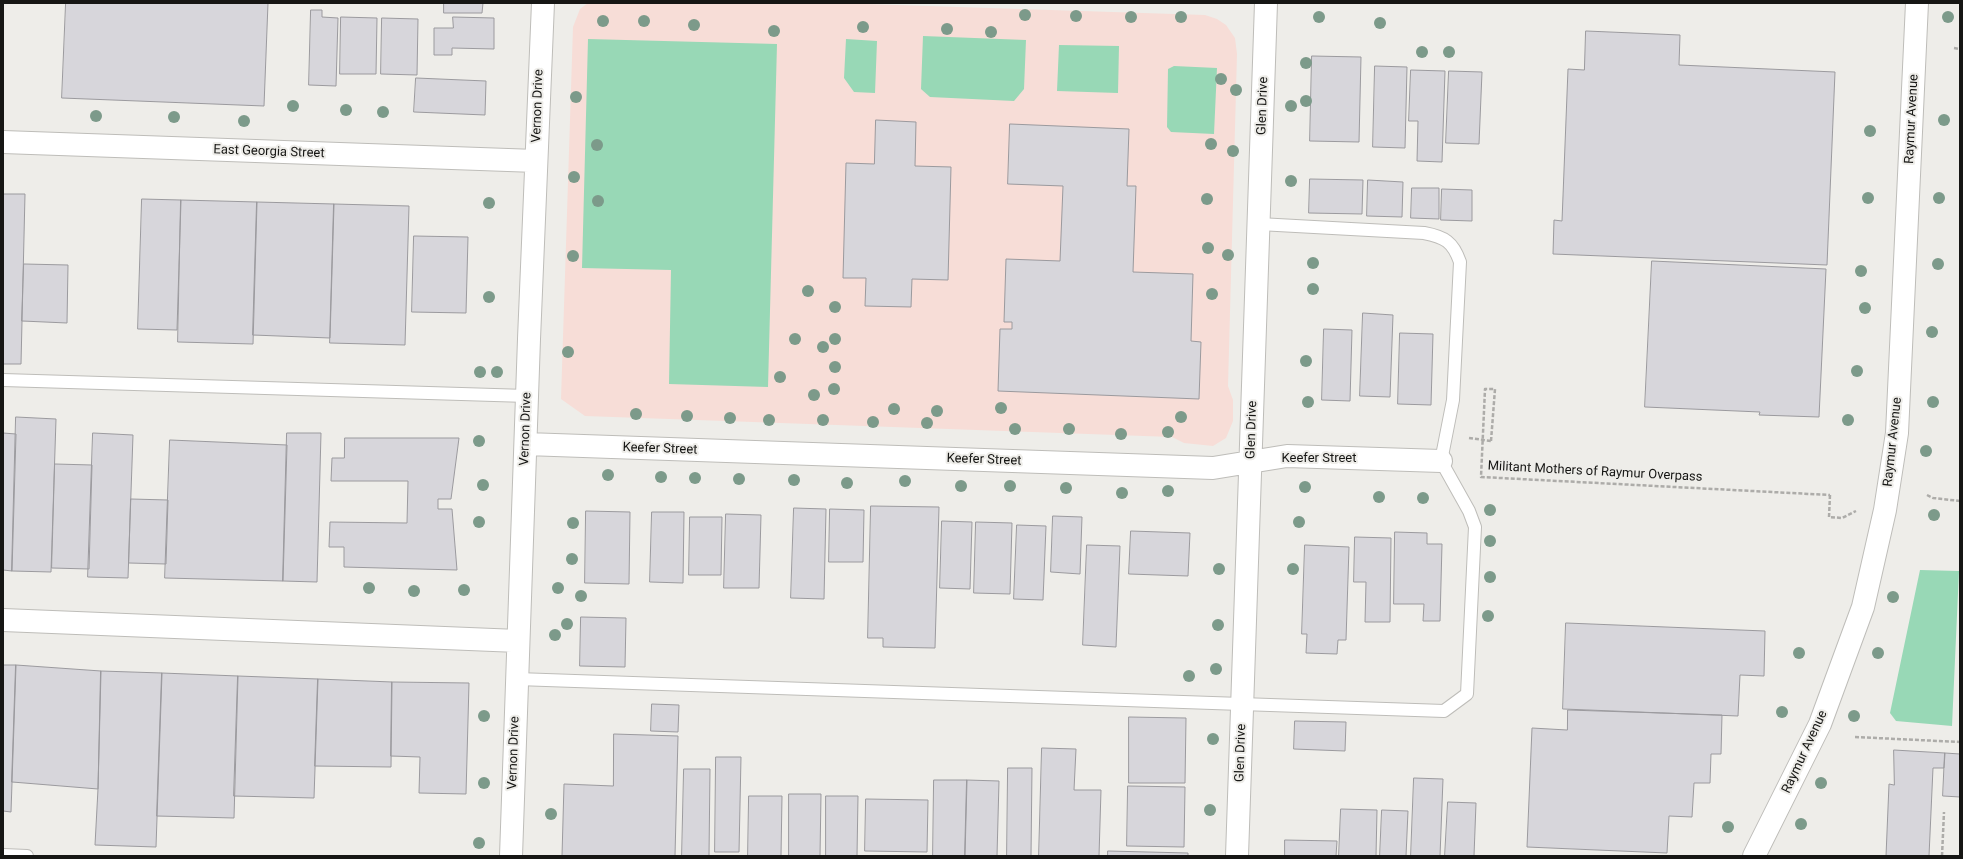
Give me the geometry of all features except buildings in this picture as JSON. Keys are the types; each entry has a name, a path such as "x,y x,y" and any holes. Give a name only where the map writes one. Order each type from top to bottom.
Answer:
{"street":[{"name":"Vernon Drive","path":"511,856 527,396 543,3"},
{"name":"Glen Drive","path":"1237,856 1266,3"},
{"name":"Raymur Avenue","path":"1754,856 1820,724 1863,606 1885,510 1897,433 1917,3"},
{"name":"East Georgia Street","path":"3,142 536,161"},
{"name":"Keefer Street","path":"526,444 1205,468 1251,463 1287,456 1441,461"},
{"path":"3,620 464,640 518,641"}],"lane":[{"path":"517,679 1444,711 1467,694 1476,527 1469,511 1441,461 1453,400 1460,262 1455,248 1441,236 1424,233 1259,224"},
{"path":"3,380 527,396"},
{"path":"3,855 27,856"}],"path":[{"path":"1954,48 1960,49"},
{"name":"Militant Mothers of Raymur Overpass","path":"1491,442 1495,389 1486,389 1481,477 1830,495 1829,517 1842,518 1860,510"},
{"path":"1927,495 1933,498 1960,501"},
{"path":"1855,737 1960,742"},
{"path":"1942,856 1944,812"}],"shaded area":[{"path":"588,3 835,3 1205,15 1217,19 1226,25 1235,38 1237,54 1228,386 1233,400 1233,421 1226,438 1213,446 1184,443 1172,437 585,416 561,399 573,27 580,9"}],"green space":[{"path":"923,36 1026,40 1024,89 1014,101 930,97 921,89"},
{"path":"588,39 777,44 768,387 669,384 671,270 582,268"},
{"path":"846,39 877,41 875,93 854,92 844,78"},
{"path":"1059,45 1119,46 1118,93 1057,91"},
{"path":"1174,66 1217,68 1214,134 1171,132 1167,127 1168,69"},
{"path":"1920,570 1959,571 1952,726 1896,721 1890,713"}]}
